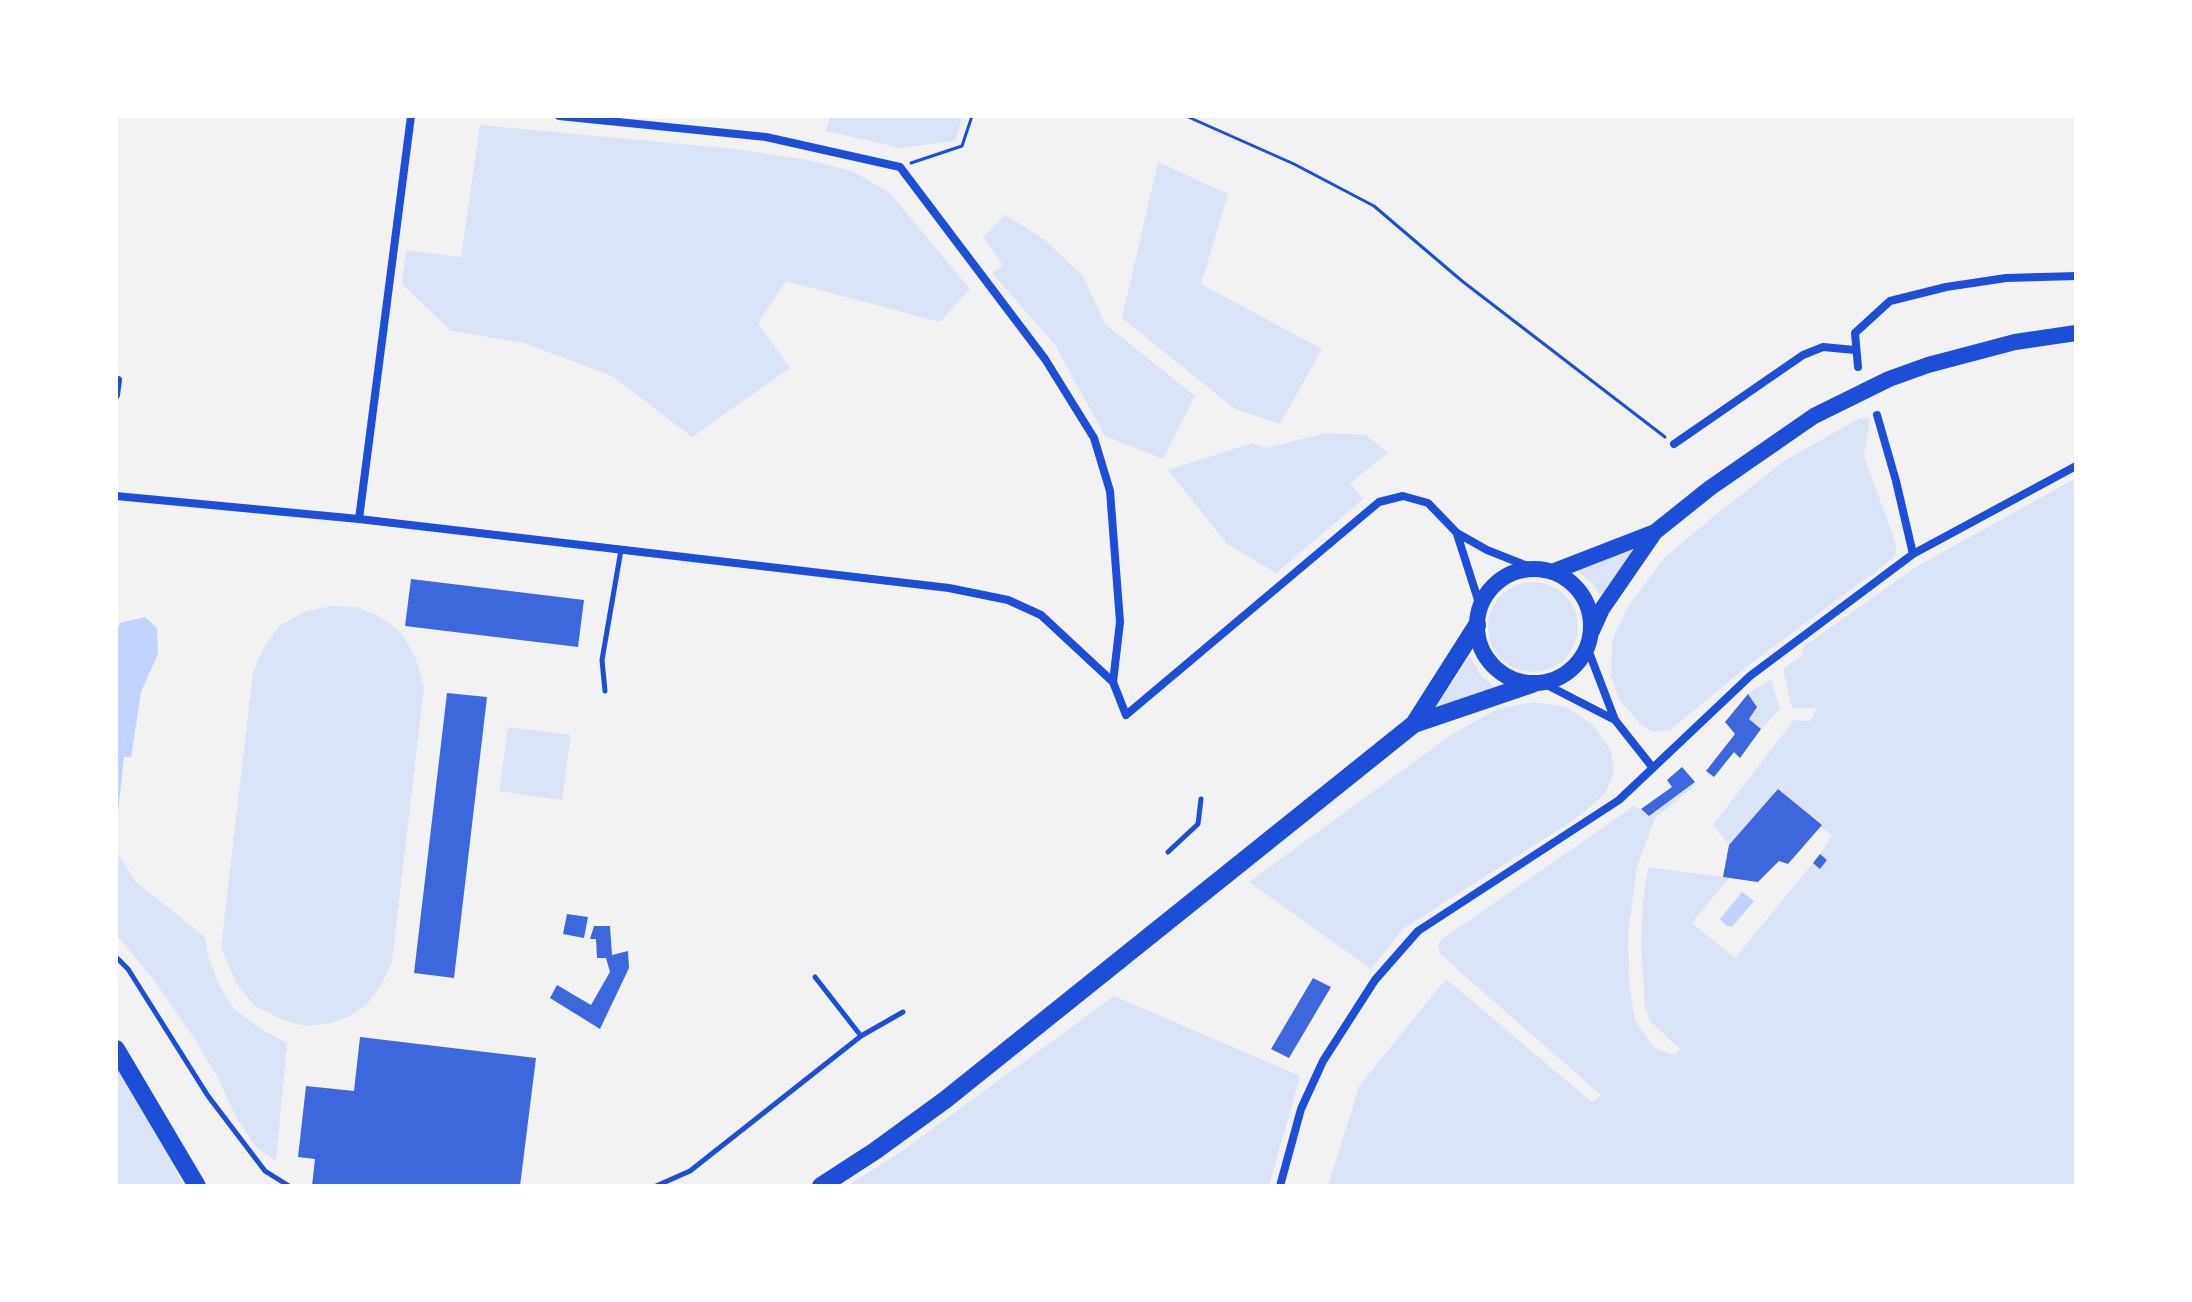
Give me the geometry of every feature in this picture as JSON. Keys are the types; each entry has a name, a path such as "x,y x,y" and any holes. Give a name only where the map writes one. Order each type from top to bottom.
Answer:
{"highway":[{"path":"1414,724 1478,616"},
{"path":"821,1186 945,1100 1414,724 1538,683"},
{"path":"116,1049 197,1186"}],"main road":[{"path":"1655,532 1544,571 1518,572 1502,579 1489,591 1478,616 1479,642 1487,658 1510,679 1538,683 1567,672 1587,647 1602,609 1655,532 1710,488 1814,416 1889,379 2000,346 2076,333"},
{"path":"1544,571 1569,582 1581,593 1591,618 1592,631"}],"street":[{"path":"359,519 411,116"},
{"path":"559,116 766,137 900,167 1045,359 1094,438 1110,491 1120,622 1113,682"},
{"path":"1858,367 1855,333 1890,301 1946,287 2006,278 2076,276"},
{"path":"1674,444 1803,355 1823,347 1855,350"},
{"path":"116,395 118,380"},
{"path":"1877,415 1913,554"},
{"path":"1280,1186 1301,1109 1323,1061 1375,980 1418,931 1619,800 1750,676 1913,554 2076,466"},
{"path":"116,496 359,519 949,588 1008,600 1041,615 1113,682 1126,715 1379,502 1403,496 1428,503 1457,533 1487,550 1544,571"},
{"path":"1457,533 1478,616"},
{"path":"1587,647 1615,720 1653,768"},
{"path":"1538,683 1615,720"}],"lane":[{"path":"605,691 602,660 621,550"},
{"path":"1168,852 1198,824 1201,799"},
{"path":"116,957 128,969 208,1096 265,1171 289,1186"},
{"path":"815,977 861,1036"},
{"path":"656,1186 690,1171 861,1036 903,1012"}],"path":[{"path":"900,167 962,146 972,116"},
{"path":"1186,116 1294,164 1374,206 1462,281 1674,444"}],"shaded area":[{"path":"830,116 963,116 955,141 901,148 826,131"},
{"path":"480,125 735,149 803,159 852,171 890,193 970,289 940,322 786,281 758,323 790,368 692,437 612,376 524,343 451,331 402,284 406,250 461,257"},
{"path":"1158,162 1228,194 1201,284 1322,349 1280,424 1235,409 1122,318"},
{"path":"1005,215 1044,239 1083,276 1105,324 1195,396 1163,459 1105,436 1055,345 992,273 1003,265 983,237"},
{"path":"1860,418 1870,419 1864,456 1896,544 1896,553 1891,560 1748,666 1670,730 1653,732 1641,725 1619,699 1611,676 1612,640 1629,605 1664,558 1714,516 1784,461"},
{"path":"1326,433 1366,435 1388,453 1350,483 1363,499 1276,573 1227,544 1168,470 1252,443 1266,448"},
{"path":"2076,478 2076,1186 1328,1186 1359,1086 1446,979 1592,1102 1601,1095 1459,971 1440,953 1438,945 1634,806 1649,815 1695,782 1692,788 1655,818 1637,867 1628,932 1629,982 1635,1020 1654,1048 1675,1055 1680,1049 1651,1022 1645,1007 1641,947 1648,867 1729,878 1692,923 1735,958 1813,863 1820,869 1827,860 1820,854 1832,836 1778,789 1729,845 1713,825 1794,720 1810,721 1817,708 1792,708 1783,669 1802,655 1803,647 1916,567"},
{"path":"1630,549 1632,552 1602,598 1592,583 1576,570 1597,564"},
{"path":"1533,582 1550,585 1565,595 1575,610 1578,627 1575,644 1565,659 1550,669 1533,672 1516,669 1501,659 1491,644 1488,627 1491,610 1501,595 1516,585"},
{"path":"331,606 356,607 379,616 401,633 415,656 424,687 392,961 383,982 368,1003 350,1016 306,1026 283,1020 255,1006 236,983 221,947 253,672 263,649 279,626 304,612"},
{"path":"1470,656 1480,674 1494,687 1436,715 1433,711"},
{"path":"1771,679 1780,709 1761,729 1749,719 1757,707 1748,694"},
{"path":"1533,702 1566,707 1593,725 1611,751 1614,772 1605,794 1577,818 1403,929 1371,969 1249,882 1451,735 1497,709"},
{"path":"508,727 571,735 562,800 499,791"},
{"path":"116,850 136,882 205,937 219,985 234,1009 287,1043 276,1161 256,1147 236,1117 218,1078 194,1038 153,979 116,934"},
{"path":"1114,996 1300,1076 1269,1186 847,1186 902,1151"},
{"path":"116,1066 147,1115 184,1186 116,1186"}],"water":[{"path":"145,617 157,628 158,654 141,692 131,757 124,757 116,831 116,635 120,623"},
{"path":"1742,892 1754,901 1732,927 1727,926 1720,919"}],"building":[{"path":"411,579 584,600 578,647 405,626"},
{"path":"447,693 487,697 454,978 414,973"},
{"path":"1748,694 1757,707 1749,719 1761,729 1740,758 1734,752 1714,777 1706,771 1735,734 1725,722"},
{"path":"1682,767 1695,782 1649,816 1641,809 1672,787 1667,780"},
{"path":"1778,789 1822,825 1788,864 1779,861 1758,882 1723,877 1729,845"},
{"path":"1820,854 1827,860 1820,869 1813,863"},
{"path":"567,914 588,917 584,938 563,934"},
{"path":"594,926 610,926 612,955 628,951 629,968 600,1029 550,998 557,985 591,1005 610,972 606,958 597,958 596,939 590,939"},
{"path":"1313,978 1331,987 1289,1058 1271,1049"},
{"path":"360,1037 536,1058 520,1186 312,1186 315,1159 298,1157 306,1086 354,1091"}]}
